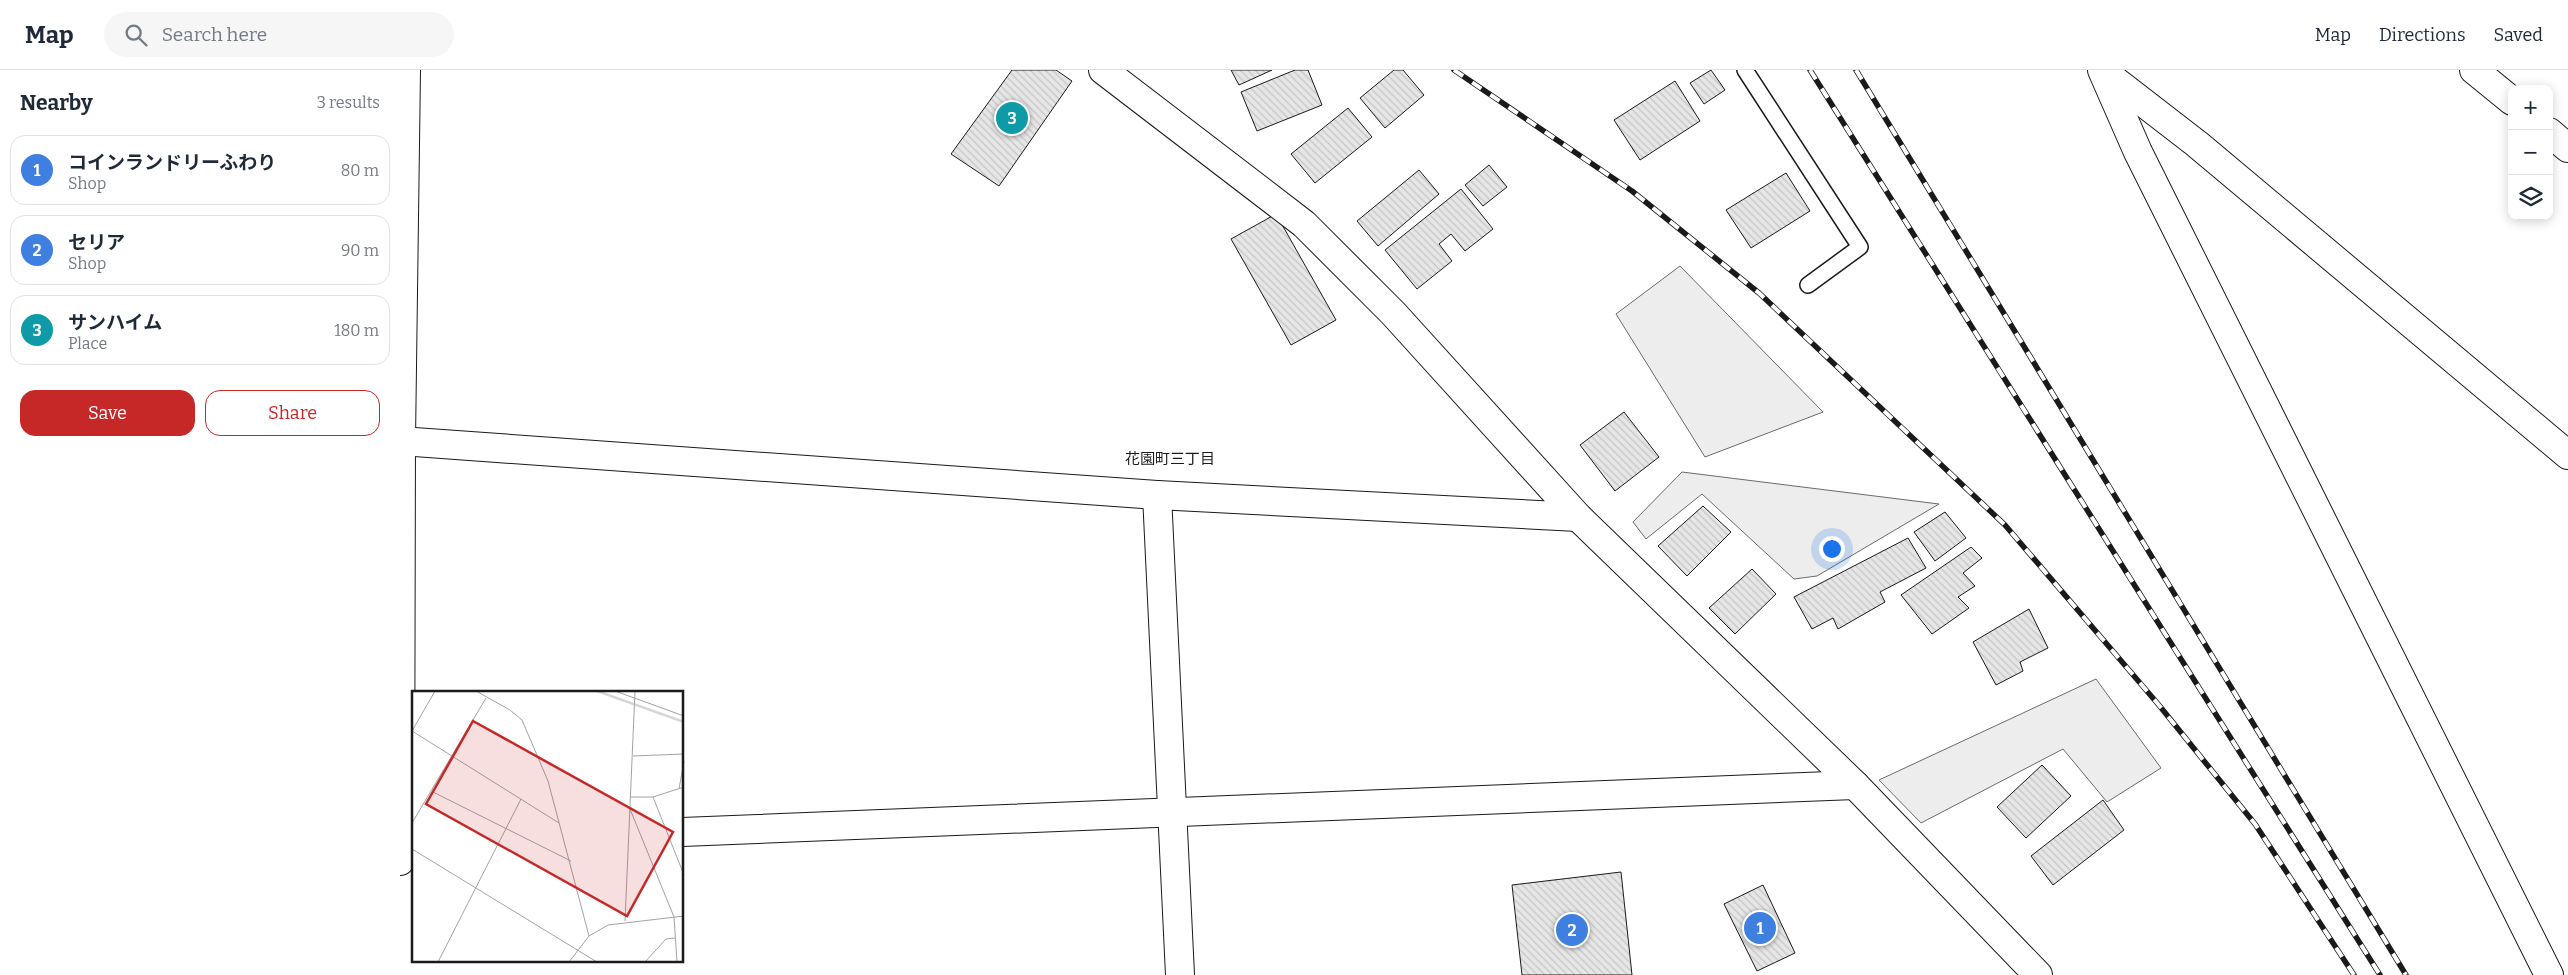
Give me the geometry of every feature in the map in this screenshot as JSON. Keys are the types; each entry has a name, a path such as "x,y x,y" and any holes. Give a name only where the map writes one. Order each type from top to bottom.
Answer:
{"street":[{"path":"405,849 400,441 406,70"},
{"path":"1103,70 1304,224 1393,313 1578,517 1855,784 2038,975"},
{"path":"2474,70 2508,98"},
{"path":"2103,71 2204,151 2568,456"},
{"path":"2103,71 2138,152 2549,975"},
{"path":"2553,135 2568,148"},
{"path":"400,441 1157,495 1578,517"},
{"path":"1157,495 1180,975"},
{"path":"684,832 1855,784"}],"lane":[{"path":"1745,70 1860,246 1808,285"}],"shaded area":[{"path":"1680,266 1823,412 1705,457 1616,314"},
{"path":"1682,472 1939,504 1817,576 1794,579 1702,494 1646,539 1633,522"},
{"path":"2096,679 2161,768 2107,802 2063,749 1921,823 1879,780"}],"building":[{"path":"1012,70 1056,70 1072,81 999,186 951,154"},
{"path":"1231,70 1272,70 1239,85"},
{"path":"1295,70 1308,70 1322,105 1257,131 1241,92"},
{"path":"1394,70 1403,70 1424,95 1385,128 1360,98"},
{"path":"1711,70 1725,90 1704,104 1690,83"},
{"path":"1675,81 1700,121 1640,160 1614,120"},
{"path":"1348,108 1372,137 1315,183 1291,154"},
{"path":"1489,165 1507,187 1483,206 1465,185"},
{"path":"1419,170 1439,194 1378,246 1357,221"},
{"path":"1786,173 1810,211 1751,248 1726,210"},
{"path":"1461,189 1493,229 1465,251 1451,234 1439,244 1452,261 1417,289 1385,250"},
{"path":"1276,214 1336,320 1291,345 1231,239"},
{"path":"1624,412 1659,457 1615,491 1580,445"},
{"path":"1703,506 1731,532 1687,576 1658,546"},
{"path":"1945,512 1966,538 1935,561 1914,532"},
{"path":"1908,538 1926,568 1880,592 1885,602 1838,629 1833,618 1812,629 1794,597"},
{"path":"1971,547 1982,558 1963,573 1975,586 1958,597 1969,608 1932,634 1901,595"},
{"path":"1752,569 1776,594 1735,634 1709,608"},
{"path":"2029,609 2048,648 2020,662 2023,671 1996,685 1973,642"},
{"path":"2042,765 2071,796 2026,838 1997,807"},
{"path":"2103,800 2124,830 2053,885 2031,856"},
{"path":"1621,872 1632,975 1522,975 1512,885"},
{"path":"1763,885 1795,953 1757,971 1724,904"}],"railway":[{"path":"1454,70 1632,191 1759,293 2005,525 2158,704 2255,824 2354,975"},
{"path":"1810,70 2380,975"},
{"path":"1856,70 2406,975"}],"place":[{"name":"サンハイム","path":"1012,118"},
{"name":"コインランドリーふわり","path":"1760,928"},
{"name":"セリア","path":"1572,930"}],"district":[{"name":"花園町三丁目","path":"1170,459"}]}
